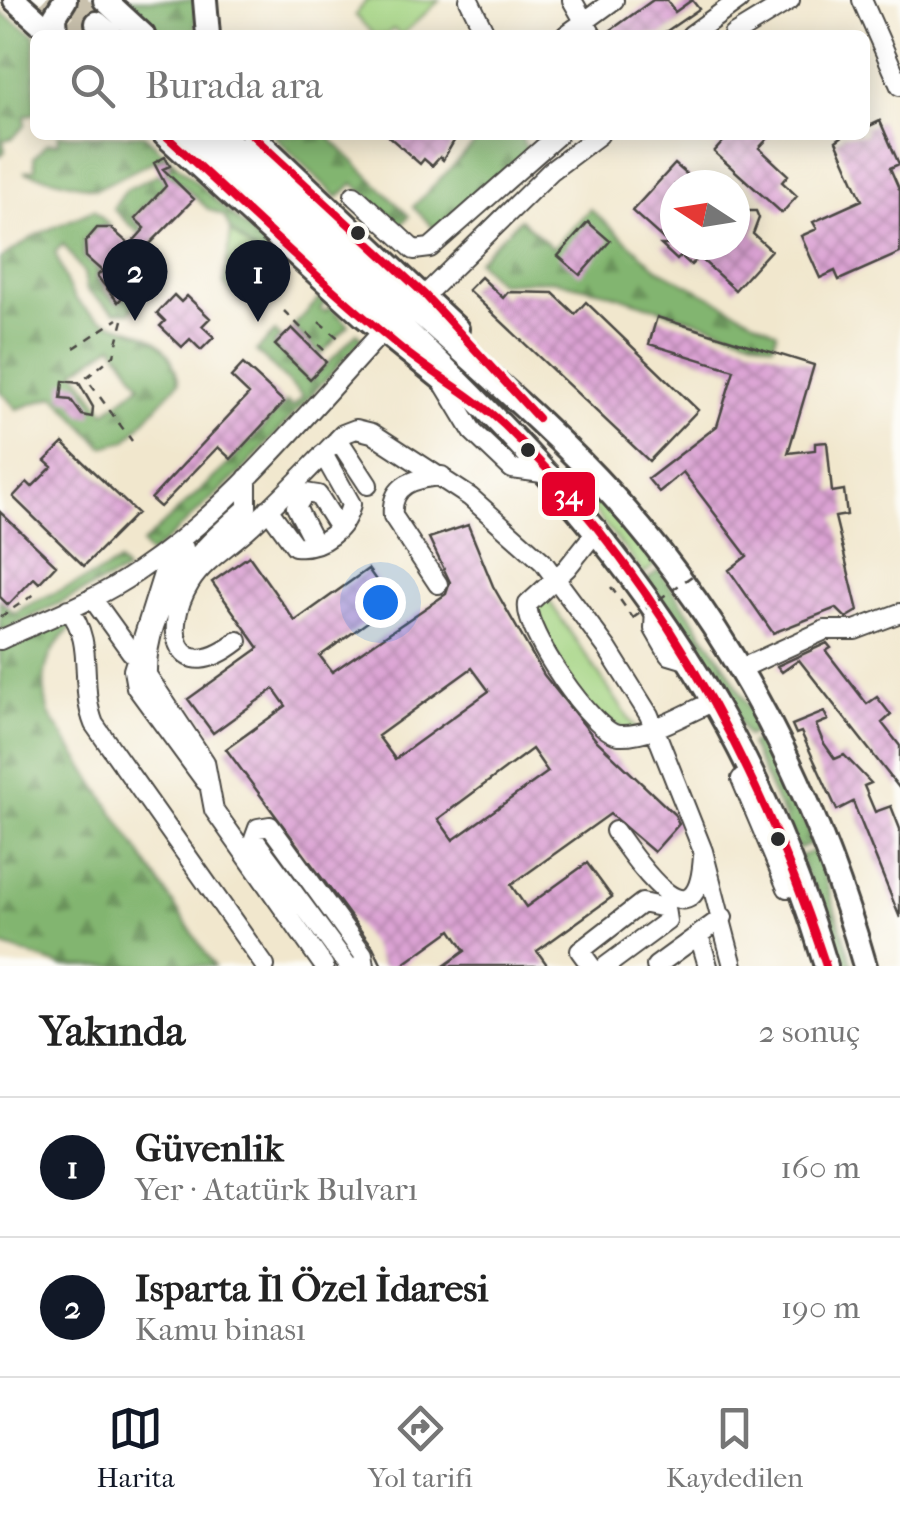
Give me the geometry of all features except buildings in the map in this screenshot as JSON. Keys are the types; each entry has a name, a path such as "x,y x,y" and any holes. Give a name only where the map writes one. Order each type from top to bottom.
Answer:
{"main road":[{"path":"15,0 49,30"},
{"path":"55,30 55,16 65,0"},
{"path":"206,0 208,30"},
{"path":"105,19 131,30"},
{"path":"171,140 382,332 500,421"},
{"path":"198,140 438,358 598,528 656,606 739,744 780,834 826,966"},
{"path":"228,140 508,389 568,448 646,535 740,669 806,795 865,966"},
{"path":"257,140 425,295 508,389"}],"street":[{"path":"470,0 484,30"},
{"path":"572,0 588,29 614,0"},
{"path":"698,30 739,0"},
{"path":"741,30 790,0"},
{"path":"862,0 900,86"},
{"path":"425,295 551,171 592,140"},
{"path":"354,195 414,250 430,248 537,142 551,171"},
{"path":"0,640 92,598 152,562 247,481 382,332"},
{"path":"441,379 473,432 512,469 551,474"},
{"path":"238,641 212,659 200,661 184,654 175,636 181,600 199,571 338,439 356,429 372,433 442,476 542,562 607,648 654,728 703,850 733,966"},
{"path":"338,439 368,485"},
{"path":"268,509 295,546 315,544 339,528 348,518 351,504 323,454"},
{"path":"438,584 393,516 392,503 404,485 418,478 442,476"},
{"path":"247,481 247,508 192,556 176,577 147,660 152,686 204,762 214,810 239,852 324,966"},
{"path":"315,544 296,508 305,493 318,494 339,528"},
{"path":"598,528 538,592 526,613 564,680 610,733 633,734 654,728 716,701"},
{"path":"92,598 131,652"},
{"path":"68,609 82,626 86,640 83,688 94,724 265,966"},
{"path":"740,669 824,630 856,630 900,613"},
{"path":"348,966 254,839 258,828 270,826 363,954 365,966"},
{"path":"615,831 662,895 678,899 690,894 698,882 703,850"},
{"path":"591,966 580,951 642,903 665,908 667,921 606,966"},
{"path":"656,966 723,917"},
{"path":"698,935 702,963"}],"path":[{"path":"284,311 328,354"},
{"path":"74,348 120,319 114,356 86,378 132,441"},
{"path":"319,322 342,340"},
{"path":"633,618 692,576"},
{"path":"611,587 643,632"},
{"path":"0,616 38,592"}],"green space":[{"path":"124,0 195,0 196,30 157,30"},
{"path":"367,0 440,0 407,30 369,30 355,15"},
{"path":"0,12 30,32 30,114 25,116 25,125 13,138 3,140 5,151 0,156"},
{"path":"150,140 166,155 96,189 24,172 35,169 34,158 46,144"},
{"path":"278,140 332,140 409,216 400,226 353,183 338,198"},
{"path":"478,140 522,140 528,152 439,233 413,207"},
{"path":"166,155 279,258 267,281 262,259 231,231 224,216 208,209 173,176 132,218 155,240 151,244 113,209 126,190 172,167"},
{"path":"590,209 658,269 777,332 773,345 606,292 553,280 499,283 477,261 520,219 553,248"},
{"path":"94,210 110,226 96,227 83,241 84,257 99,271 95,277 105,286 103,290 118,304 139,282 146,289 130,312 115,312 87,291 84,273 63,244 55,252 71,292 88,311 148,336 171,360 179,382 126,441 103,447 55,396 17,409 0,391 0,259 38,234","holes":["113,345 141,385 105,412 75,371"]},
{"path":"231,231 262,259 267,281 249,300 234,295 224,284"},
{"path":"320,298 325,302 320,309 325,312 330,307 349,325 321,354 293,327"},
{"path":"275,332 280,337 273,345 310,382 357,333 363,338 243,470 150,555 142,544 231,462 287,402 293,407 303,396 256,351"},
{"path":"596,494 655,565 644,574 587,502"},
{"path":"119,562 126,571 0,632 0,600 14,613"},
{"path":"659,570 725,665 761,729 747,736 698,652 647,579"},
{"path":"541,589 638,732 633,734 585,708 528,604"},
{"path":"60,619 78,622 58,642 47,663 44,686 49,714 214,966 63,966 0,945 0,647"},
{"path":"765,736 814,843 798,849 750,744"},
{"path":"816,850 853,966 836,966 800,856"}],"tunnel":[{"path":"44,0 77,30"},
{"path":"73,0 97,23"}],"transit line":[{"name":"34","path":"170,140 371,323 504,425 610,544 698,676 735,745 769,817 826,966"},
{"name":"34","path":"257,140 425,295 538,418"}],"place":[{"name":"Isparta İl Özel İdaresi","path":"135,321"},
{"name":"Güvenlik","path":"258,322"}]}
